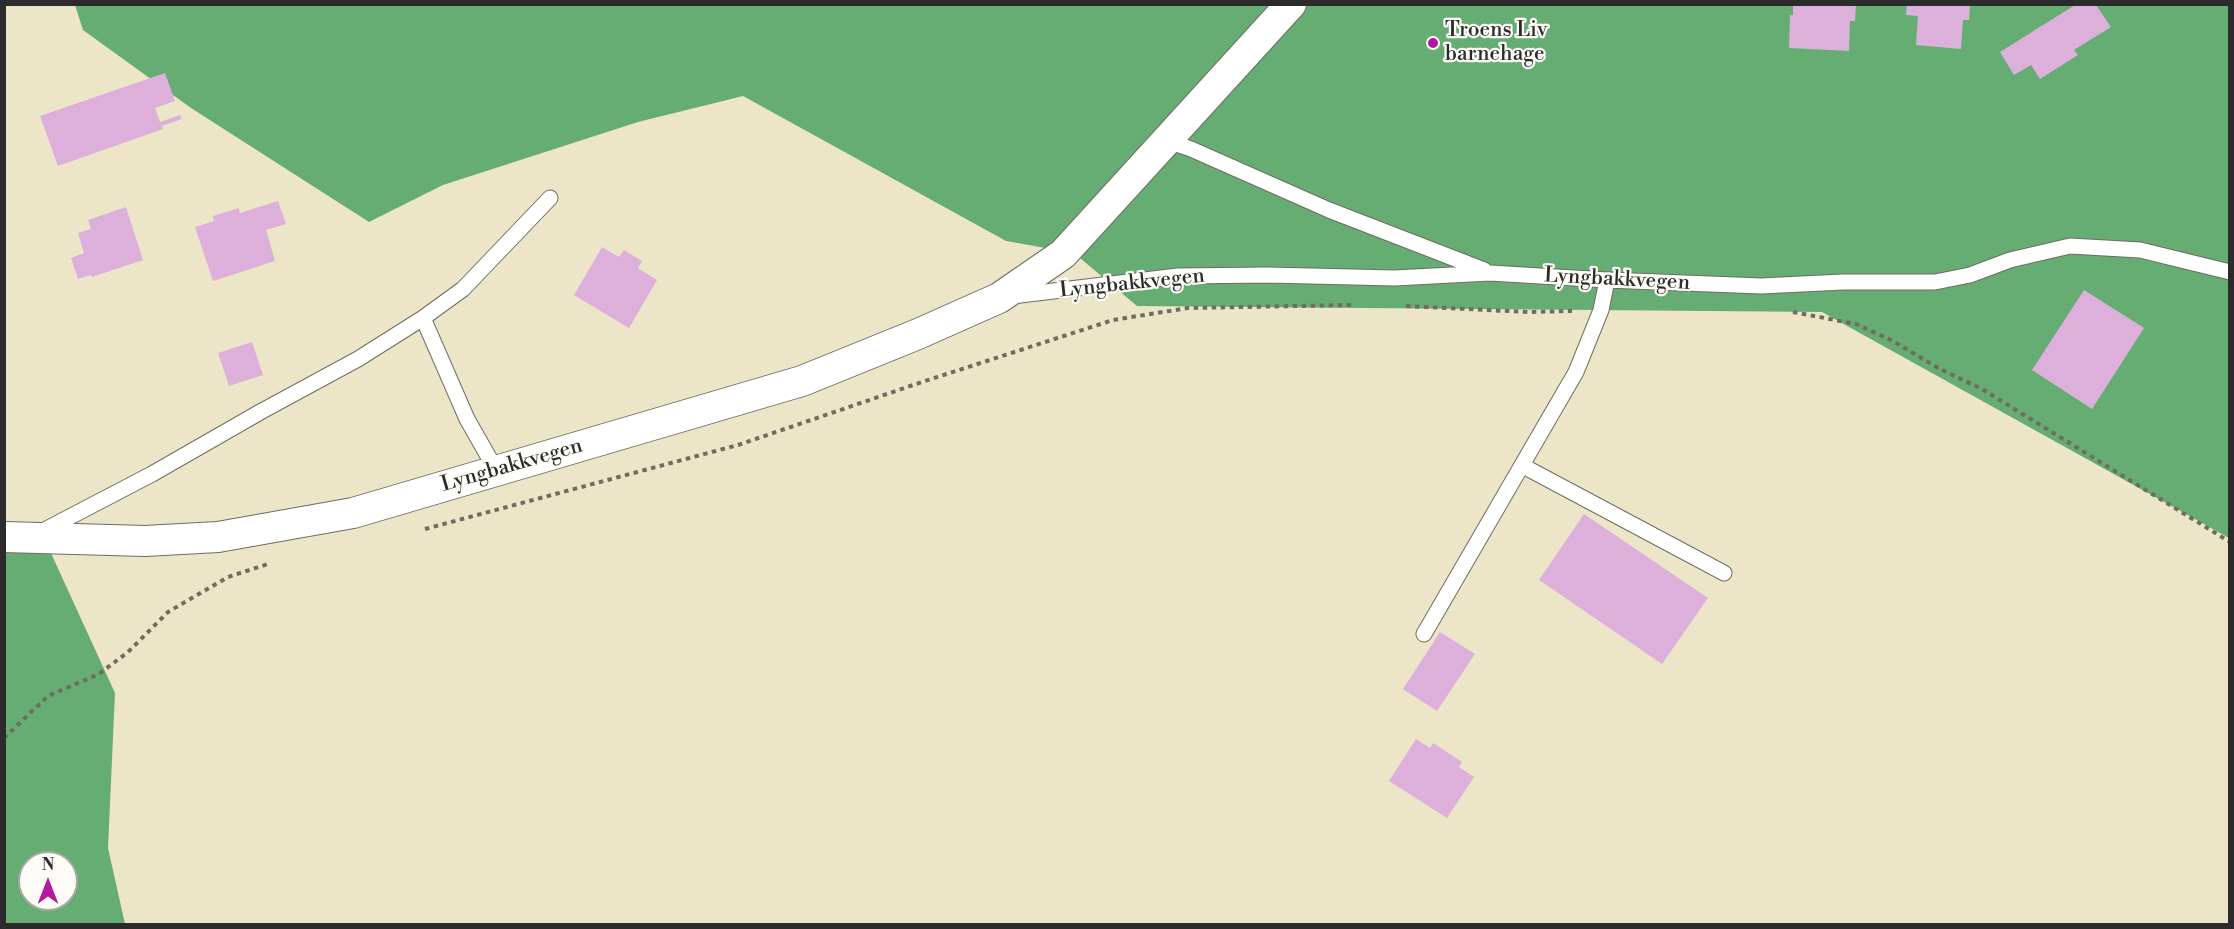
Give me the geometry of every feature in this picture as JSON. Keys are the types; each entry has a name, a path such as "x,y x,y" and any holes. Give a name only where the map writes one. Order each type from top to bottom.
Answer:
{"street":[{"name":"Lyngbakkvegen","path":"16,538 145,541 218,537 353,513 802,381 999,298 1063,254 1291,4"}],"lane":[{"path":"1164,141 1191,149 1329,210 1490,273"},
{"path":"16,538 152,474 358,359 423,318 463,289 550,198"},
{"name":"Lyngbakkvegen","path":"999,298 1178,276 1268,275 1395,278 1490,273 1761,286 1843,282 1935,282 1970,275 2010,260 2070,246 2140,250 2229,272"},
{"path":"1424,634 1523,466 1575,372 1601,310 1606,280"},
{"path":"423,318 467,419 496,470"},
{"path":"1523,466 1724,573"}],"path":[{"path":"417,531 738,445 1113,320 1188,308 1357,305"},
{"path":"1404,305 1528,312 1601,310"},
{"path":"1784,312 1856,324 1893,341 1938,368 1982,389 2229,542"},
{"path":"4,738 48,696 99,674 128,652 168,612 228,577 276,562"}],"green space":[{"path":"75,5 2229,5 2229,538 1822,312 1137,306 1074,253 1006,241 743,96 638,122 443,185 369,222 191,108 83,30"},
{"path":"5,549 50,551 115,693 108,848 125,924 5,924"}],"building":[{"path":"1793,4 1856,4 1855,21 1850,21 1849,51 1789,48 1790,15 1793,15"},
{"path":"1907,4 1970,4 1969,20 1963,20 1961,49 1916,45 1918,16 1906,15"},
{"path":"2075,5 2096,5 2111,27 2074,50 2078,55 2040,79 2031,65 2014,75 2000,52"},
{"path":"165,73 175,101 155,108 160,122 180,115 182,119 162,126 163,129 58,166 40,116"},
{"path":"278,201 286,224 266,230 275,261 213,281 195,227 214,221 213,216 239,208 240,213"},
{"path":"126,207 143,260 92,277 91,275 78,279 71,258 84,253 78,233 91,229 88,220"},
{"path":"602,247 619,257 624,250 642,261 638,268 657,280 629,328 574,295"},
{"path":"2084,290 2144,328 2092,409 2032,370"},
{"path":"252,342 263,375 229,386 218,353"},
{"path":"1584,514 1708,598 1662,664 1539,580"},
{"path":"1440,632 1475,654 1437,711 1403,689"},
{"path":"1416,739 1430,748 1433,743 1462,762 1459,767 1474,777 1447,818 1389,781"}],"place":[{"name":"Troens Liv barnehage","path":"1433,43"}]}
